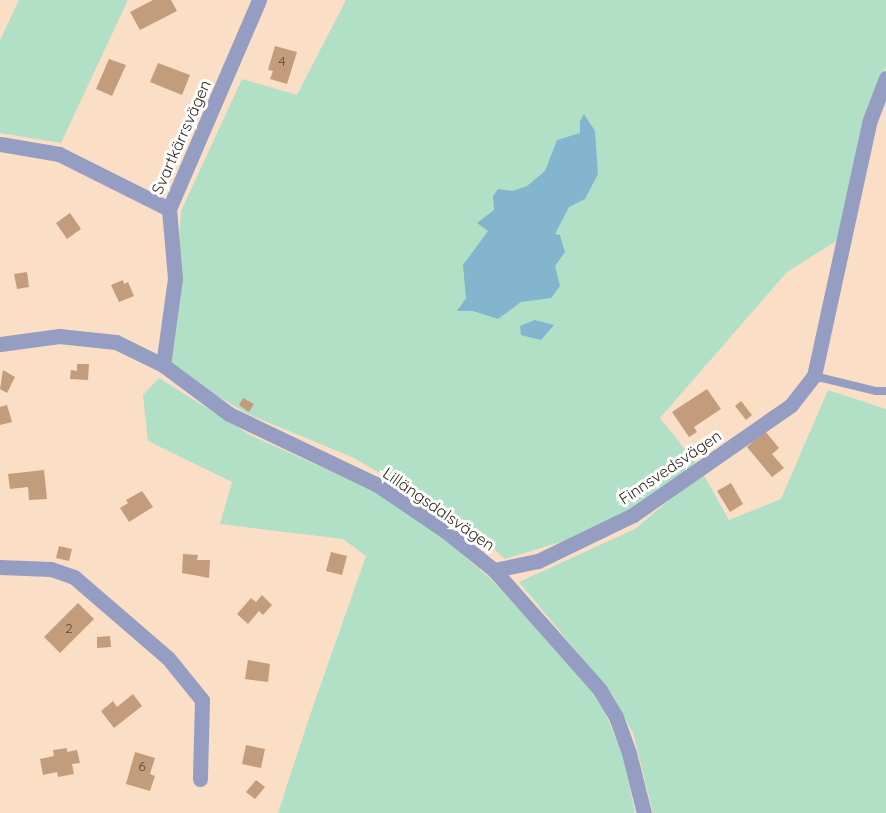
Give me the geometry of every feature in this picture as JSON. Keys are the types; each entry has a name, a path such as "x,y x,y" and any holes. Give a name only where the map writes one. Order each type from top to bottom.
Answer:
{"street":[{"name":"Svartkärrsvägen","path":"163,365 175,278 169,209 259,0"},
{"name":"Finnsvedsvägen","path":"494,570 538,561 633,515 791,405 814,376 870,120 886,78"},
{"path":"0,144 59,154 169,209"},
{"name":"Lillängsdalsvägen","path":"0,344 59,336 116,342 163,365 229,414 376,484 444,530 494,570 600,690 616,717 644,813"},
{"path":"0,567 51,569 74,577 168,658 202,700 200,779"}],"lane":[{"path":"814,376 876,391 886,391"}],"green space":[{"path":"19,0 128,0 61,143 0,133 0,40"},
{"path":"346,0 886,0 886,66 866,119 841,238 787,272 660,418 696,463 631,511 577,537 505,559 468,525 354,458 248,414 197,384 171,362 181,211 242,79 297,95"},
{"path":"159,378 250,435 374,491 442,537 491,579 568,662 601,702 624,759 635,813 278,813 366,556 343,539 220,524 232,482 148,441 143,395"},
{"path":"828,390 886,409 886,813 653,813 633,733 612,694 519,582 635,529 702,472 729,520 781,499"}],"water":[{"path":"584,114 595,131 598,174 585,199 569,207 555,234 560,235 565,252 555,266 560,286 551,298 521,302 498,319 473,311 457,311 466,298 463,265 488,231 477,223 494,210 493,196 498,189 513,191 527,186 545,171 557,140 580,133 580,121"},
{"path":"535,320 554,325 541,340 521,335 520,326"}],"building":[{"path":"153,0 171,0 177,11 140,30 130,12"},
{"path":"275,46 297,52 287,84 270,79 273,71 268,70"},
{"path":"109,59 126,65 112,96 96,89"},
{"path":"158,63 190,75 182,95 150,82"},
{"path":"70,213 81,229 67,239 56,223"},
{"path":"27,272 29,287 17,289 14,274"},
{"path":"123,280 124,284 128,282 134,296 119,302 111,285"},
{"path":"77,364 89,364 88,380 70,379 71,370 77,371"},
{"path":"3,370 15,377 7,393 0,389"},
{"path":"707,389 721,409 694,427 697,432 689,437 672,412"},
{"path":"243,398 254,404 249,412 239,405"},
{"path":"741,401 752,415 746,420 735,406"},
{"path":"7,405 12,422 0,425 0,407"},
{"path":"765,431 779,448 772,454 784,468 772,477 747,447"},
{"path":"44,470 47,499 29,500 28,487 10,489 8,474"},
{"path":"731,483 743,504 730,512 717,491"},
{"path":"142,491 153,507 129,522 120,508 128,503 126,500"},
{"path":"59,546 72,549 69,561 56,558"},
{"path":"331,552 347,556 342,575 326,571"},
{"path":"183,554 198,555 197,560 210,560 209,578 182,573"},
{"path":"262,595 272,605 263,615 259,611 248,624 237,614 251,598 256,602"},
{"path":"78,603 94,619 60,653 44,637"},
{"path":"110,636 111,647 97,648 97,637"},
{"path":"248,660 270,664 268,682 245,679"},
{"path":"133,694 142,706 114,728 101,711 113,701 117,707"},
{"path":"246,745 265,749 261,768 242,764"},
{"path":"67,748 67,752 77,750 80,763 72,764 74,774 58,777 57,772 43,775 40,759 54,756 53,750"},
{"path":"135,752 155,758 150,774 155,776 150,791 126,784"},
{"path":"256,780 265,787 255,799 246,792"}]}
